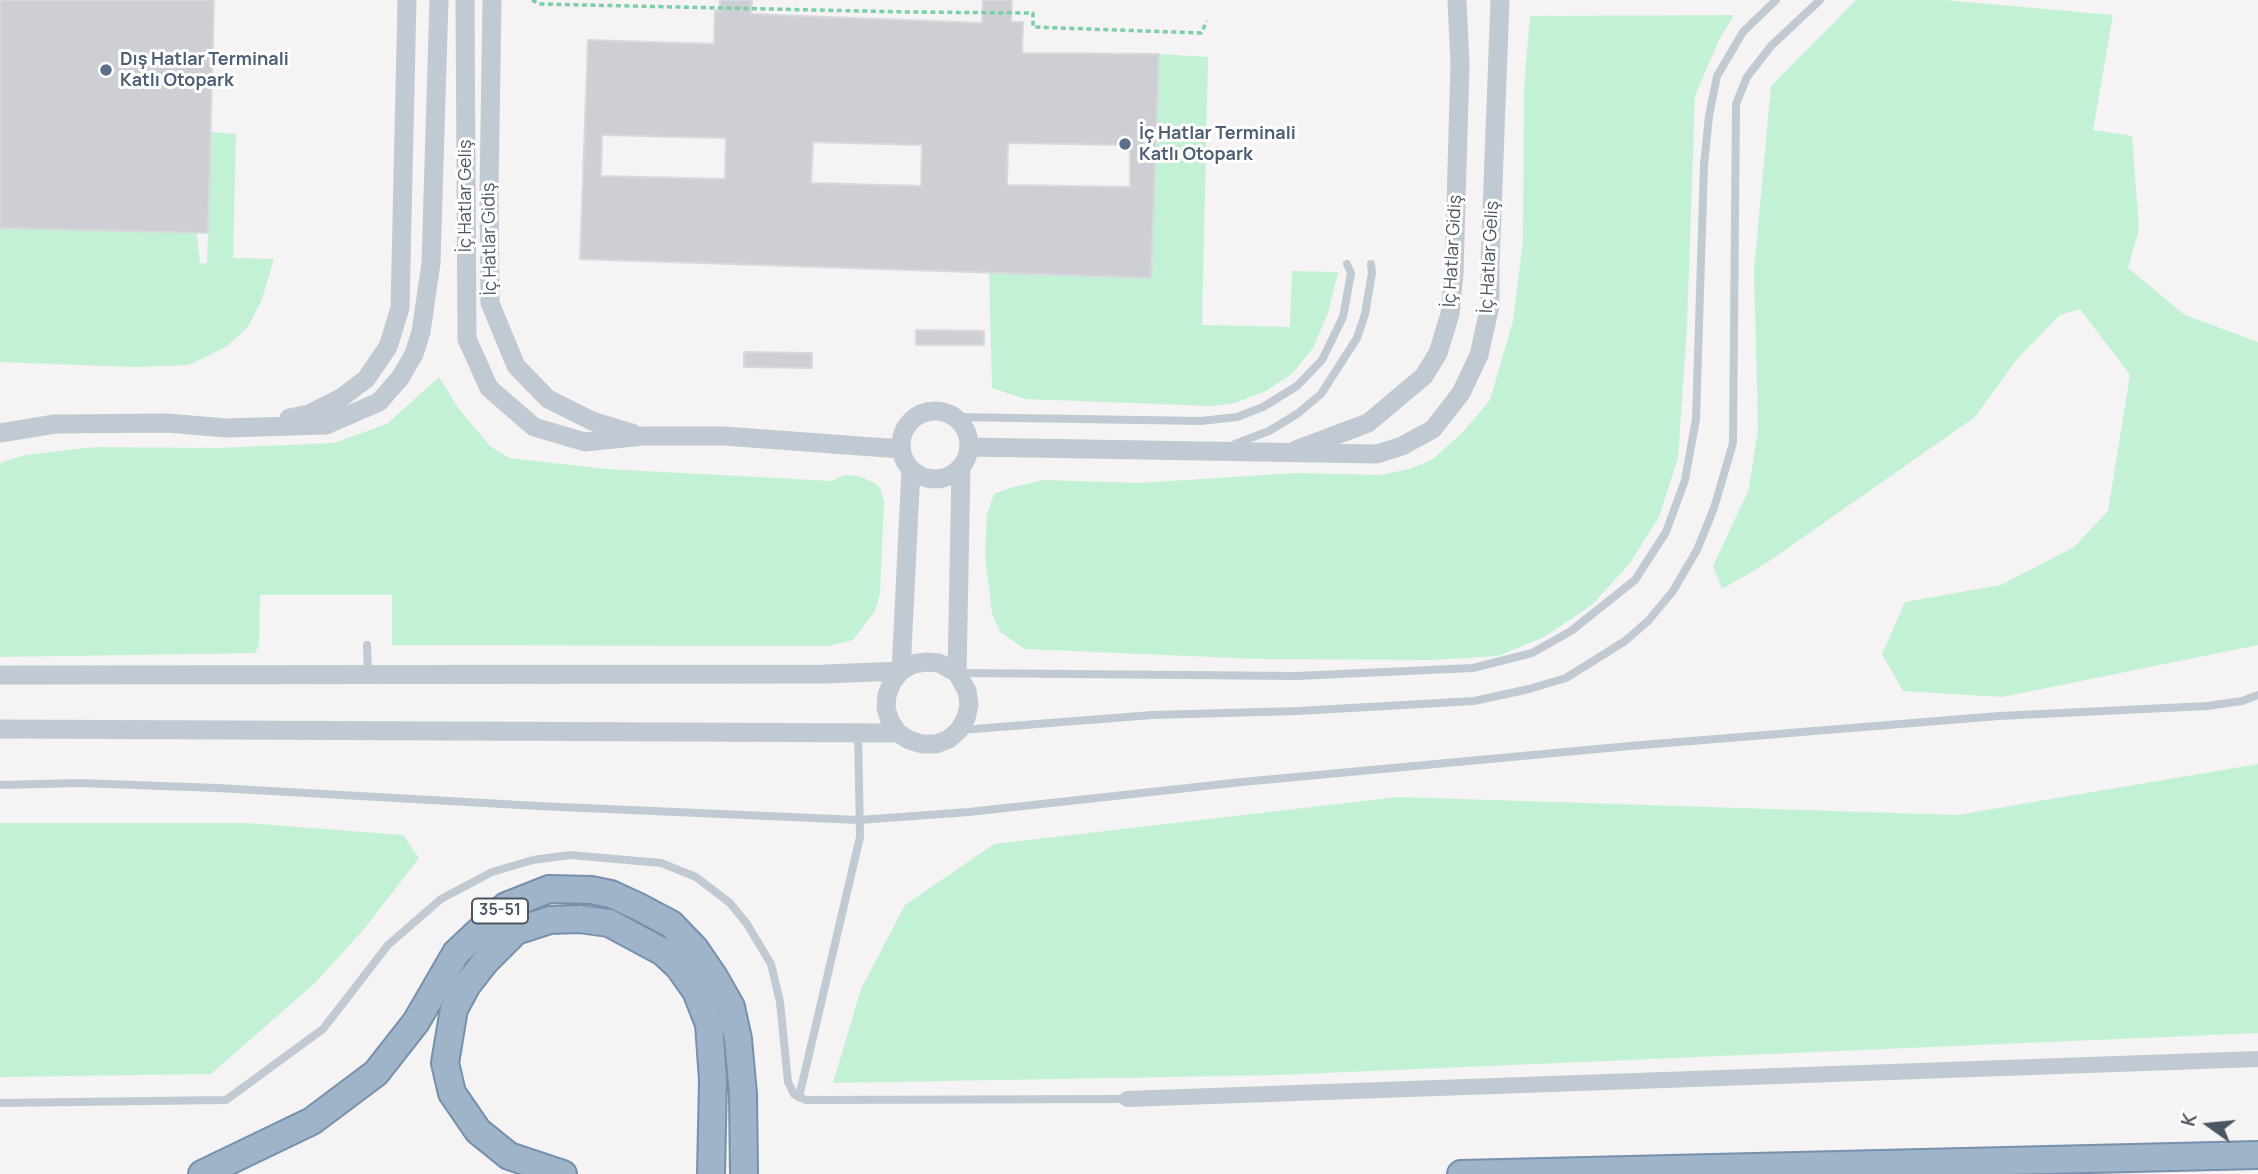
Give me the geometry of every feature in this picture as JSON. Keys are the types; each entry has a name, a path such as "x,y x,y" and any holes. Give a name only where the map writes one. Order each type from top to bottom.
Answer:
{"highway":[{"name":"35-51","path":"202,1174 312,1121 376,1073 416,1022 456,953 506,906 549,889 591,890 611,894 671,924 695,949 731,1007 738,1039 744,1174"},
{"path":"563,1174 509,1156 478,1131 452,1093 445,1063 454,1009 467,985 485,962 516,931 550,920 579,919 609,923 663,952 679,967 696,991 709,1024 713,1080 711,1174"},
{"path":"1461,1174 2258,1155"}],"street":[{"name":"İç Hatlar Geliş","path":"464,0 467,339 489,388 534,426 584,442 643,436"},
{"name":"İç Hatlar Gidiş","path":"492,0 490,303 516,366 548,399 592,421 643,436"},
{"name":"İç Hatlar Gidiş","path":"1285,454 1368,423 1424,376 1438,353 1450,314 1454,274 1460,64 1457,0"},
{"name":"İç Hatlar Geliş","path":"969,447 1377,454 1402,446 1433,429 1461,393 1479,355 1490,306 1500,4"},
{"path":"226,428 309,414 331,404 366,379 388,347 400,308 407,8"},
{"path":"0,433 55,424 167,423 226,428 326,425 379,402 400,378 414,354 421,332 431,263 439,9"},
{"path":"957,673 940,663 926,662 913,664 901,671 892,682 886,708 898,733 922,744 936,744 949,739 959,730 969,705 967,691 957,673 961,467 969,447 963,426 955,417 934,411 913,419 902,437 901,449 904,460 911,469 930,479 942,478 961,467"},
{"path":"643,436 724,436 901,449"},
{"path":"901,671 911,469"},
{"path":"0,675 825,674 901,671"},
{"path":"0,729 898,733"},
{"path":"1127,1099 2258,1059"}],"lane":[{"path":"957,673 1296,676 1472,668 1532,653 1571,631 1635,580 1666,532 1685,480 1696,419 1704,164 1717,76 1743,32 1776,0"},
{"path":"959,730 1152,715 1298,711 1474,701 1566,678 1625,641 1648,621 1673,591 1697,550 1714,508 1733,443 1736,104 1747,77 1771,46 1819,0"},
{"path":"955,417 1200,421 1237,417 1263,407 1297,386 1322,360 1343,317 1351,272 1347,264"},
{"path":"1195,452 1241,443 1269,431 1297,414 1321,394 1357,338 1365,314 1371,264"},
{"path":"367,645 368,674"},
{"path":"0,785 80,783 217,788 859,820 969,812 1644,744 2000,716 2207,706 2242,701 2258,695"},
{"path":"799,1097 860,837 858,732"},
{"path":"0,1103 226,1100 323,1029 388,945 441,899 492,872 533,860 570,855 661,863 696,877 730,903 747,924 771,964 780,1002 788,1082 794,1094 799,1097 806,1100 1127,1099"}],"path":[{"path":"532,0 539,4 1033,13 1033,27 1201,33 1207,21"}],"green space":[{"path":"1856,0 1944,0 2113,15 2093,130 2132,136 2139,229 2128,268 2185,315 2258,342 2258,645 2002,697 1903,691 1882,654 1905,602 2001,585 2074,547 2108,511 2130,375 2080,309 2060,315 2017,359 1975,417 1762,566 1722,589 1713,566 1749,489 1758,428 1754,270 1771,86"},
{"path":"1734,15 1719,40 1695,96 1687,326 1678,458 1659,517 1630,563 1592,605 1544,637 1498,656 1431,660 1259,659 1025,649 1000,632 992,613 985,555 987,514 994,494 1043,480 1138,483 1296,473 1379,475 1410,469 1433,459 1463,432 1490,400 1513,321 1523,241 1524,88 1530,16"},
{"path":"1159,54 1208,57 1202,325 1290,327 1292,271 1338,272 1328,313 1313,348 1293,373 1266,391 1235,403 1212,406 1025,399 992,388 989,273 1151,277"},
{"path":"211,132 236,134 233,258 274,259 261,302 247,328 226,347 189,365 135,367 0,362 0,228 197,233 200,264 207,263"},
{"path":"439,377 459,409 490,446 509,458 606,469 832,481 844,475 858,476 875,483 881,490 884,502 880,594 875,611 853,640 829,646 392,645 392,595 260,595 259,645 255,653 0,657 2,462 26,455 95,447 216,448 334,443 387,424"},
{"path":"2258,764 2258,1033 1278,1075 833,1083 861,989 905,905 994,844 1398,797 1957,815"},
{"path":"0,823 246,823 403,835 419,858 365,928 314,984 211,1074 0,1077"}],"building":[{"name":"Dış Hatlar Terminali Katlı Otopark","path":"0,0 214,0 208,233 0,228"},
{"name":"İç Hatlar Terminali Katlı Otopark","path":"720,0 752,0 751,14 982,23 983,0 1012,0 1011,22 1023,22 1022,53 1159,54 1151,278 580,259 588,40 714,44 715,10 720,11","holes":["602,135 726,138 725,179 601,176","813,142 922,145 921,186 811,183","1008,143 1130,145 1130,187 1007,185"]},
{"path":"916,330 984,331 984,345 916,345"},
{"path":"744,352 812,353 812,368 744,367"}],"place":[{"name":"Dış Hatlar Terminali Katlı Otopark","path":"106,70"},
{"name":"İç Hatlar Terminali Katlı Otopark","path":"1125,144"}]}
